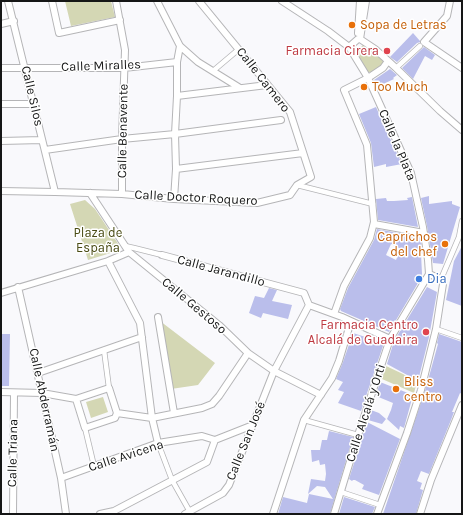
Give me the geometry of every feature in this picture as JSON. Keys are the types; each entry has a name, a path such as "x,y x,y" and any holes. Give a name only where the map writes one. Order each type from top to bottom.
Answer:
{"street":[{"name":"Calle Silos","path":"8,1 55,192"},
{"path":"52,1 60,33 120,20"},
{"name":"Calle Benavente","path":"116,1 125,50 122,194"},
{"path":"157,1 180,46 198,62 240,88"},
{"name":"Calle Camero","path":"199,1 290,112 311,177 297,185"},
{"path":"282,1 328,31 349,47 359,39 366,1"},
{"path":"359,39 360,1"},
{"path":"396,68 422,44 447,16 450,1"},
{"path":"1,24 14,21"},
{"path":"359,39 375,49 462,130"},
{"path":"422,44 462,68"},
{"path":"174,199 176,169 175,134 177,62 180,46"},
{"name":"Calle la Plata","path":"349,47 368,78 412,173 424,232 429,274"},
{"path":"213,72 239,49"},
{"path":"334,314 344,286 370,238 374,224 366,145 344,90 384,68 388,61"},
{"name":"Calle Miralles","path":"1,68 124,68 177,62"},
{"path":"177,96 267,85"},
{"path":"1,104 33,104"},
{"path":"45,150 122,139 175,134 281,120"},
{"path":"1,141 42,140"},
{"path":"176,169 303,153"},
{"path":"297,185 373,204"},
{"name":"Calle Doctor Roquero","path":"1,191 122,194 174,199 257,203 290,195 297,185"},
{"name":"Calle Gestoso","path":"90,193 127,249 219,325 248,352 274,371 321,395"},
{"path":"377,514 421,390 436,329 443,284 441,279 461,236 462,220"},
{"path":"374,224 424,232"},
{"name":"Calle Jarandillo","path":"127,249 134,248 304,293 309,305"},
{"path":"1,293 108,261 127,249"},
{"path":"108,261 140,323 152,418 158,443 172,480 189,513"},
{"path":"429,274 441,279"},
{"name":"Calle Alcalá y Orti","path":"334,514 358,435 390,339 429,274"},
{"name":"Calle Abderramán","path":"18,288 61,478 66,514"},
{"path":"309,305 351,321 390,339"},
{"name":"Calle San José","path":"189,513 223,493 229,486 274,371 309,305"},
{"path":"158,317 174,413"},
{"path":"273,514 304,420 332,378 351,321"},
{"path":"436,329 462,338"},
{"path":"38,372 142,337"},
{"path":"85,428 115,418 117,413 109,388 104,350"},
{"path":"117,413 152,418 202,408 212,404 219,396 248,352"},
{"path":"1,392 42,393 76,399 109,388"},
{"name":"Calle Triana","path":"13,514 14,393"},
{"path":"76,399 94,466"},
{"path":"420,514 431,480 462,405"},
{"path":"304,420 358,435"},
{"path":"100,514 114,511 207,462 216,440 253,425"},
{"name":"Calle Avicena","path":"61,478 158,443 202,436 216,440"},
{"path":"341,492 380,505"}],"green space":[{"path":"65,1 111,1 115,17 71,26"},
{"path":"363,45 368,45 383,59 383,65 371,72 367,72 356,55 356,52"},
{"name":"Plaza de España","path":"85,200 95,209 119,245 117,251 88,260 70,204"},
{"path":"160,321 215,363 198,385 171,389"},
{"path":"386,366 417,382 414,393 382,379"},
{"path":"103,397 108,412 91,418 86,402"}],"building":[{"path":"413,33 420,42 417,43 397,62 390,57"},
{"path":"424,47 435,55 432,60 425,56 413,79 402,68"},
{"path":"390,69 397,75 393,78 394,79 381,85 380,83 376,85 374,80"},
{"path":"376,107 402,164 386,167 386,164 374,167 371,143 359,114"},
{"path":"429,196 429,204 452,201 452,204 460,207 443,264 433,263 421,198"},
{"path":"412,197 418,227 378,220 376,199 386,198 387,201 394,201 408,200 407,198"},
{"path":"377,229 420,237 423,254 421,253 422,274 389,332 341,311 340,309 348,288 374,240","holes":["391,244 401,249 396,260 386,255"]},
{"path":"462,246 462,306 446,300 454,261"},
{"path":"427,287 437,292 429,337 418,381 387,364 394,341"},
{"path":"269,288 277,290 272,301 292,305 288,319 263,313 261,318 249,313 255,296 264,298"},
{"path":"353,333 384,343 361,411 338,403 344,392 338,390 343,382 336,379"},
{"path":"1,334 10,334 9,386 1,386"},
{"path":"439,334 462,342 462,394 460,393 452,412 454,412 429,474 421,471 417,481 422,483 420,489 423,490 416,514 383,514 425,391 438,344"},
{"path":"380,382 413,395 404,428 400,426 399,430 387,419 393,403 376,396"},
{"path":"371,410 379,413 386,419 382,424 368,420"},
{"path":"367,422 400,439 379,495 362,489 364,485 355,480 352,481 349,479"},
{"path":"329,431 353,437 330,514 278,514 283,497 307,503 309,494 333,499 325,487 317,486 308,494 311,479 325,481 325,464 320,465 319,460 312,462 311,450 320,450 322,440 327,440"},
{"path":"344,497 375,507 372,514 339,514"}],"place":[{"name":"Sopa de Letras","path":"352,25"},
{"name":"Farmacia Cirera","path":"387,51"},
{"name":"Too Much","path":"364,87"},
{"name":"Caprichos del chef","path":"445,244"},
{"name":"Dia","path":"419,279"},
{"name":"Farmacia Centro Alcalá de Guadaira","path":"426,332"},
{"name":"Bliss centro","path":"396,389"}]}
